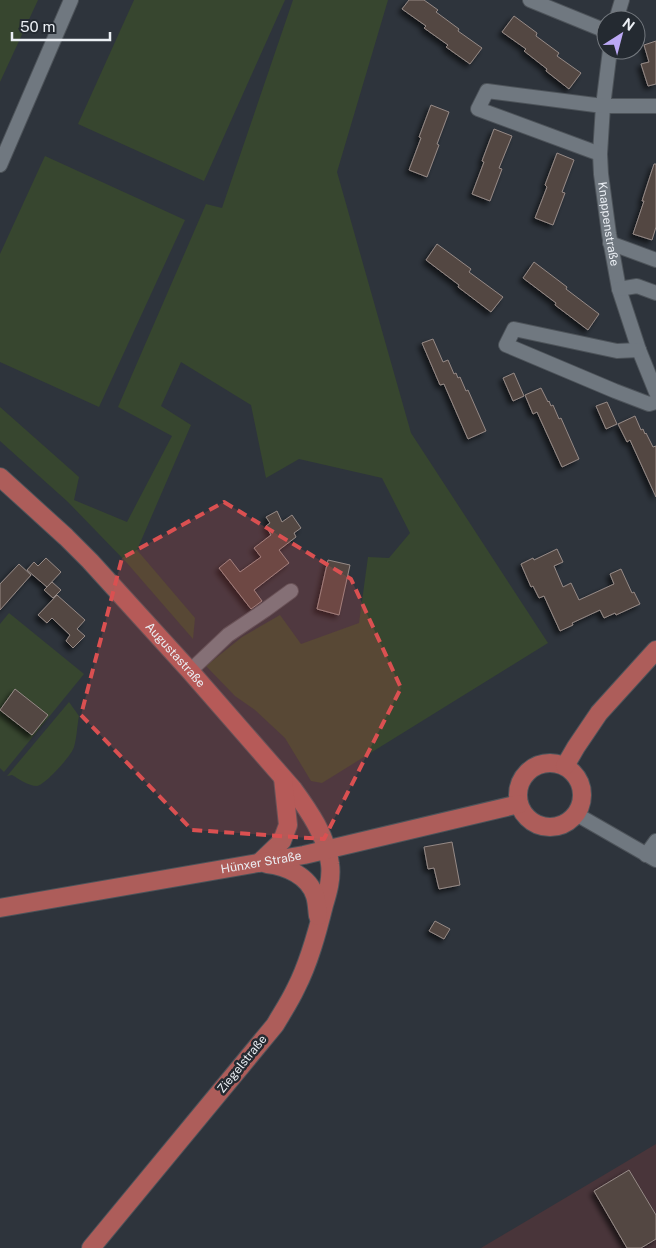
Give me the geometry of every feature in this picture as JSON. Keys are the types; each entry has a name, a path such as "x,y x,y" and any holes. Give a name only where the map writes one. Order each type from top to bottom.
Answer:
{"main road":[{"name":"Augustastraße","path":"0,477 90,561 190,671 293,789 307,808 327,850"},
{"path":"565,766 599,713 656,650"},
{"path":"542,763 565,766 577,778 581,786 581,805 569,821 560,826 540,826 523,814 517,794 519,784 525,774 533,767 542,763"},
{"path":"259,863 282,841 288,825 283,778"},
{"name":"Hünxer Straße","path":"0,908 327,850 519,804"},
{"name":"Ziegelstraße","path":"91,1248 275,1025 297,987 320,924 331,880 327,850"},
{"path":"259,863 281,866 307,882 315,895 320,924"}],"street":[{"path":"0,165 71,0"},
{"path":"530,0 596,27"},
{"name":"Knappenstraße","path":"609,60 600,154 610,243 619,290 638,350 656,392"},
{"path":"600,154 478,109 487,91 603,106 656,106"},
{"path":"610,243 656,260"},
{"path":"619,290 637,286 656,293"},
{"path":"638,350 617,351 514,329 506,345 649,404 656,402"},
{"path":"190,671 228,635 291,591"},
{"path":"576,814 651,858 656,841"}],"highlighted area":[{"path":"224,502 351,579 401,688 324,839 192,830 81,715 122,558"}],"shaded area":[{"path":"656,1144 656,1248 481,1248"}],"green space":[{"path":"0,0 38,0 0,82"},
{"path":"134,0 285,0 204,181 78,124"},
{"path":"293,0 388,0 337,172 411,433 548,643 322,783 311,781 285,738 255,710 235,696 206,666 242,637 280,615 301,644 359,623 368,557 389,558 410,533 382,478 299,459 266,478 251,405 181,362 161,406 191,425 137,550 195,618 193,639 127,563 68,502 0,441 0,407 79,477 74,500 127,522 172,436 118,407 206,204 222,208"},
{"path":"45,156 185,220 99,407 0,362 0,254"},
{"path":"9,613 84,674 4,772 0,768 0,624"},
{"path":"69,702 79,716 74,747 64,763 46,781 37,786 27,784 12,775 7,776"}],"building":[{"path":"409,0 424,0 438,10 436,12 459,29 458,31 482,48 470,64 424,28 426,26 402,9"},
{"path":"514,16 559,53 557,56 581,73 569,89 524,51 526,49 502,32"},
{"path":"656,41 656,84 648,86 641,64 649,62 646,44"},
{"path":"431,105 449,112 427,177 409,170"},
{"path":"494,129 512,136 499,168 502,169 490,201 472,194"},
{"path":"557,153 574,160 562,192 565,193 553,225 535,218"},
{"path":"654,164 656,164 656,227 652,240 633,234"},
{"path":"437,244 471,269 469,272 503,297 491,312 426,260"},
{"path":"534,262 599,314 588,330 523,278"},
{"path":"433,339 443,362 448,360 454,374 456,373 458,378 460,377 466,391 468,390 486,431 468,439 444,384 440,385 422,343"},
{"path":"514,373 524,396 513,401 503,378"},
{"path":"541,388 548,402 551,406 553,405 559,419 561,418 579,459 562,467 537,412 533,414 525,395"},
{"path":"607,402 617,424 606,429 596,406"},
{"path":"635,416 641,430 643,429 646,433 653,447 656,446 656,497 630,440 627,442 618,424"},
{"path":"277,511 282,522 292,515 301,528 294,533 296,537 279,550 289,563 254,590 262,601 251,609 219,568 230,559 240,572 261,557 254,548 271,535 266,526 270,523 266,517"},
{"path":"557,549 563,562 554,566 563,587 571,583 579,600 614,584 610,574 621,569 632,593 634,592 640,604 616,615 615,613 604,618 600,610 572,623 573,625 560,631 544,596 539,598 533,586 531,587 521,564"},
{"path":"46,558 61,572 47,587 27,570 34,562 38,566"},
{"path":"328,560 350,565 339,615 317,609"},
{"path":"19,564 31,575 0,610 0,584"},
{"path":"52,582 61,590 53,598 44,590"},
{"path":"57,595 85,620 77,629 85,636 73,648 66,641 70,635 52,618 47,623 38,615"},
{"path":"15,689 48,715 32,735 0,710"},
{"path":"452,842 460,885 439,889 434,868 428,869 424,847"},
{"path":"435,921 450,929 444,939 429,931"},
{"path":"629,1170 656,1215 656,1239 641,1248 627,1248 594,1191"}]}
